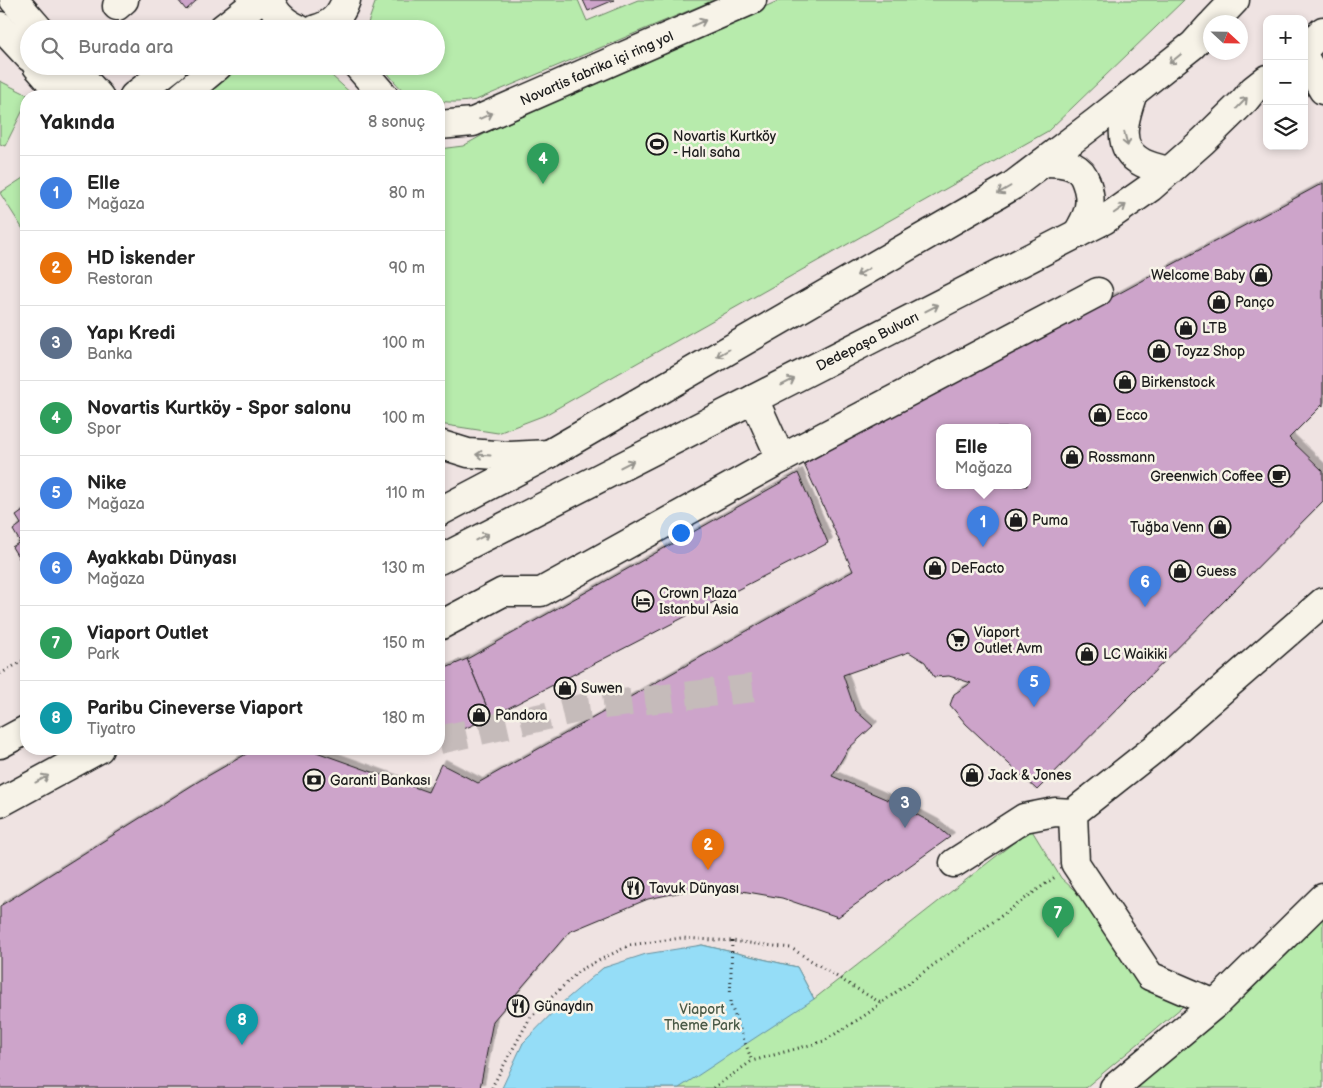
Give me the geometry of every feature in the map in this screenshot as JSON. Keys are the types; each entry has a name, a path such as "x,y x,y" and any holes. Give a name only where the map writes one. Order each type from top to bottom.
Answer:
{"main road":[{"path":"14,0 31,20"},
{"path":"292,20 335,19 343,9 346,0"},
{"name":"Novartis fabrika içi ring yol","path":"445,124 473,122 752,0"},
{"path":"1221,15 1235,0"},
{"path":"0,26 20,47"},
{"path":"1308,45 1323,31"},
{"path":"445,509 549,454 1012,186 1133,93 1193,45 1203,34"},
{"path":"1306,60 1323,90"},
{"path":"44,75 58,90"},
{"path":"80,75 94,90"},
{"path":"142,90 161,75"},
{"path":"189,90 207,75"},
{"path":"366,75 379,90"},
{"name":"Dedepaşa Bulvarı","path":"445,557 1104,220 1151,187 1210,134 1263,82"},
{"path":"1133,93 1125,118 1123,138 1130,152 1141,162 1169,171"},
{"path":"1044,162 1064,163 1076,168 1084,176 1090,192 1090,206 1085,221 1077,234"},
{"path":"445,623 503,592 541,592 781,459 1098,292"},
{"path":"754,400 781,459"},
{"path":"445,446 468,453 510,456 549,454"},
{"path":"954,863 1024,818 1055,812 1073,813 1154,748 1323,602"},
{"path":"0,744 20,733"},
{"path":"0,803 88,755"},
{"path":"1073,813 1075,863 1150,976 1215,1004"},
{"path":"1114,1088 1215,1004 1323,898"}],"path":[{"path":"0,674 20,662"},
{"path":"713,1088 752,1061 824,1041 867,1014 1075,863"},
{"path":"492,1088 530,1018 580,970 630,945 681,938 732,941 791,948 881,1003"},
{"path":"732,941 730,1003 752,1061"}],"green space":[{"path":"376,0 578,0 587,21 638,0 714,0 476,100 462,102 445,101 445,90 403,90 389,75 445,75 445,20 369,20"},
{"path":"780,0 1184,0 1048,131 545,415 498,433 445,425 445,148 463,146 488,132"},
{"path":"230,75 331,75 347,90 211,90"},
{"path":"0,81 20,91 20,116 5,146 0,144"},
{"path":"20,180 20,225 0,193"},
{"path":"1031,829 1061,878 1193,998 1085,1088 509,1088 523,1043 603,968 702,945 797,967 814,999"},
{"path":"1323,912 1323,1088 1138,1088"}],"water":[{"name":"Viaport Theme Park","path":"702,945 797,967 814,999 679,1088 502,1088 523,1043 563,1002 603,968 646,954"}],"building":[{"path":"178,0 197,0 186,10"},
{"path":"583,0 614,0 588,11"},
{"name":"Viaport Outlet Avm","path":"1323,183 1323,406 1289,438 1323,471 1323,501 1037,790 966,724 950,705 954,694 971,683 949,676 934,677 925,662 909,652 843,675 855,710 873,726 848,749 832,776 895,803 934,824 950,837 838,917 782,898 736,890 691,890 648,899 569,932 493,1021 480,1088 0,1088 0,906 199,781 244,755 325,755 428,792 441,764 478,783 853,571 804,464"},
{"name":"Crown Plaza Istanbul Asia","path":"798,473 828,543 491,717 467,659"},
{"path":"20,513 20,522 16,516"},
{"path":"20,525 20,542 13,530"},
{"path":"20,542 20,560 12,547"},
{"path":"467,659 491,717 457,732 445,734 445,668"}],"tunnel":[{"path":"445,739 587,707 753,688"}],"place":[{"name":"Novartis Kurtköy - Halı saha","path":"657,144"},
{"name":"Novartis Kurtköy - Spor salonu","path":"543,184"},
{"name":"Welcome Baby","path":"1261,275"},
{"name":"Panço","path":"1219,302"},
{"name":"LTB","path":"1186,328"},
{"name":"Toyzz Shop","path":"1159,351"},
{"name":"Birkenstock","path":"1125,382"},
{"name":"Ecco","path":"1100,415"},
{"name":"Rossmann","path":"1072,457"},
{"name":"Greenwich Coffee","path":"1279,476"},
{"name":"Puma","path":"1016,520"},
{"name":"Tuğba Venn","path":"1220,527"},
{"name":"Elle","path":"983,547"},
{"name":"DeFacto","path":"935,568"},
{"name":"Guess","path":"1180,571"},
{"name":"Crown Plaza Istanbul Asia","path":"643,601"},
{"name":"Ayakkabı Dünyası","path":"1145,607"},
{"name":"Viaport Outlet Avm","path":"958,640"},
{"name":"LC Waikiki","path":"1087,654"},
{"name":"Suwen","path":"565,688"},
{"name":"Nike","path":"1034,707"},
{"name":"Pandora","path":"479,715"},
{"name":"Jack & Jones","path":"972,775"},
{"name":"Garanti Bankası","path":"314,780"},
{"name":"Yapı Kredi","path":"905,828"},
{"name":"HD İskender","path":"708,870"},
{"name":"Tavuk Dünyası","path":"633,888"},
{"name":"Viaport Outlet","path":"1058,938"},
{"name":"Günaydın","path":"518,1006"},
{"name":"Paribu Cineverse Viaport","path":"242,1045"}]}
